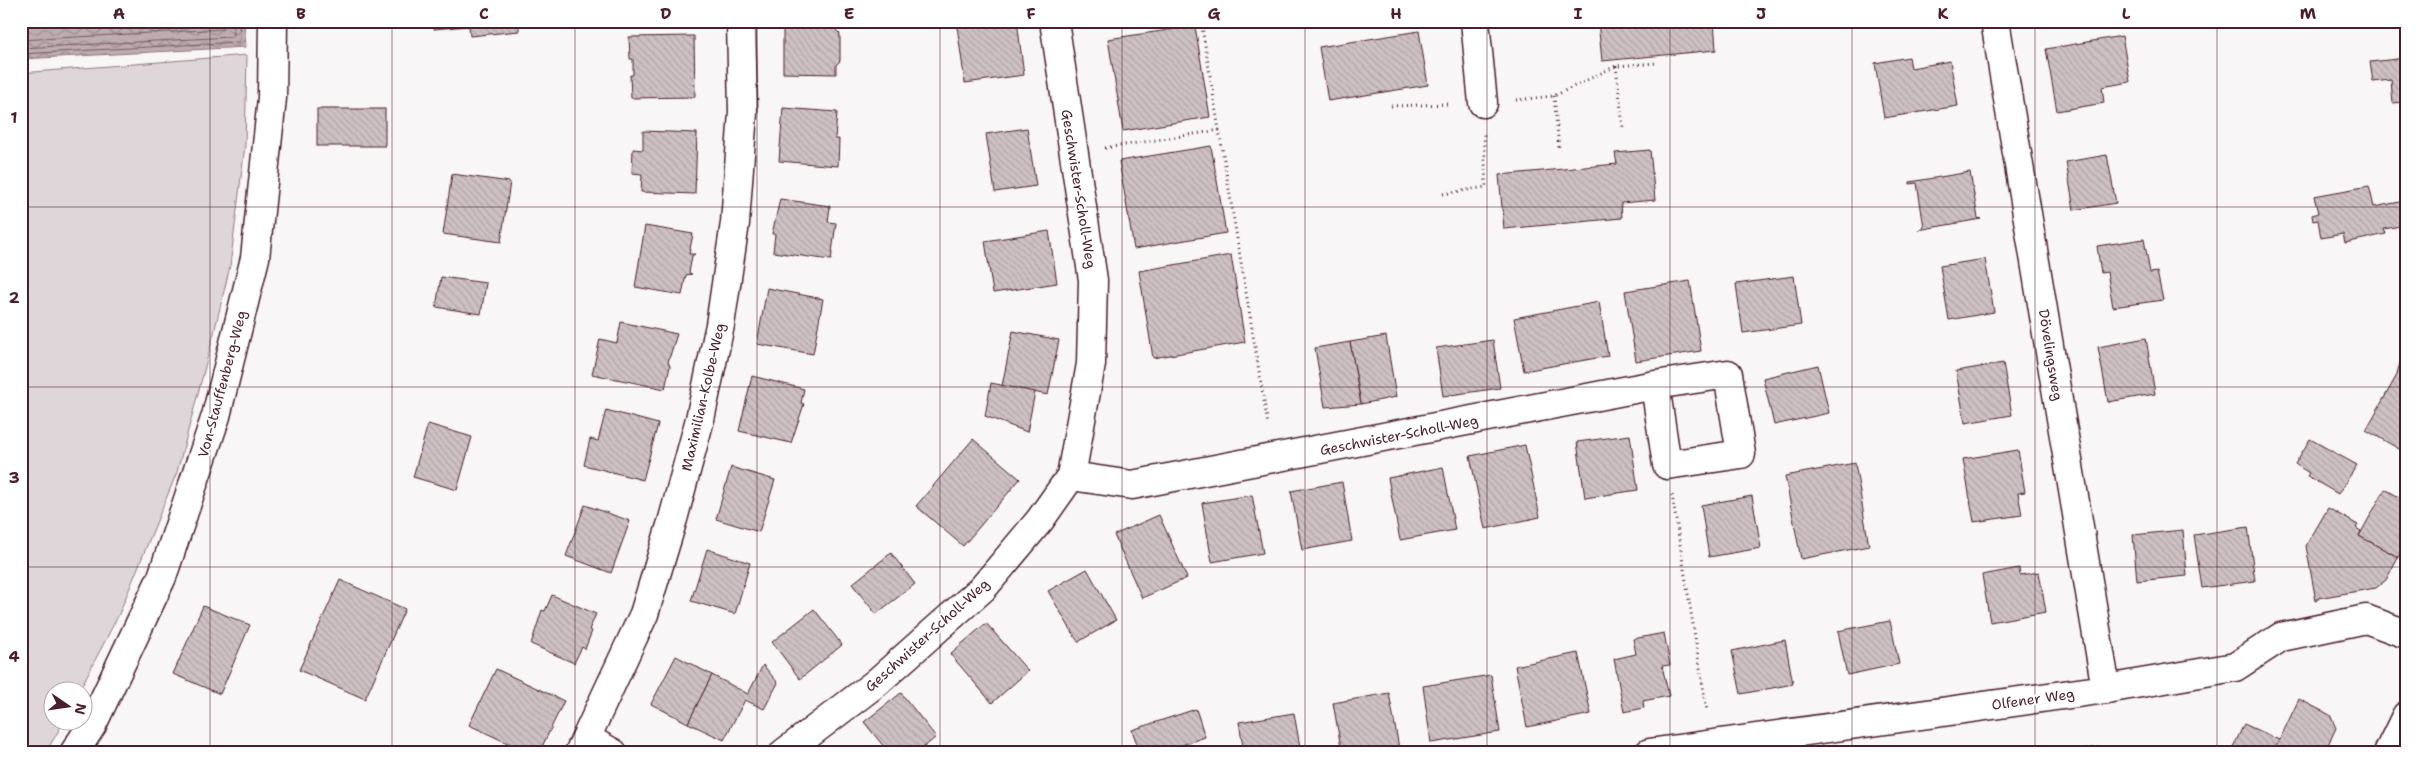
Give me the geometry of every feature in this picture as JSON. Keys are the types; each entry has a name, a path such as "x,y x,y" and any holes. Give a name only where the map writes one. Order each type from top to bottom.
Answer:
{"street":[{"name":"Von-Stauffenberg-Weg","path":"74,753 92,725 162,578 216,416 255,258 272,98 273,21"},
{"name":"Maximilian-Kolbe-Weg","path":"583,745 644,614 673,519 700,419 718,334 736,205 743,112 741,21"},
{"name":"Geschwister-Scholl-Weg","path":"784,753 876,683 983,588 1040,520 1071,476 1091,364 1093,280 1072,153 1054,21"},
{"path":"1475,21 1483,103"},
{"name":"Dövelingsweg","path":"1995,21 2106,689"},
{"name":"Geschwister-Scholl-Weg","path":"1071,476 1132,485 1274,460 1655,385 1728,374 1741,454 1667,465"},
{"path":"1655,385 1667,465"},
{"name":"Olfener Weg","path":"1649,753 1712,742 2106,689 2235,667 2282,637 2366,619 2406,634"},
{"path":"2388,753 2406,716"},
{"path":"583,745 613,753"}],"path":[{"path":"1202,21 1274,460"},
{"path":"1391,106 1483,103 1554,96 1616,66 1656,63"},
{"path":"1616,66 1623,127"},
{"path":"1554,96 1558,148"},
{"path":"1443,194 1486,187 1483,103"},
{"path":"1072,153 1220,130"},
{"path":"1667,465 1712,742"}],"shaded area":[{"path":"247,55 245,145 230,266 177,472 119,614 84,682 42,682 42,732 58,732 45,753 21,753 21,73"}],"water":[{"path":"21,21 244,21 246,47 21,59"}],"building":[{"path":"434,21 519,21 519,31 470,36 469,26 434,29"},
{"path":"783,21 837,21 836,30 840,34 840,61 836,65 836,74 783,73"},
{"path":"989,21 1017,21 1024,75 965,83 957,26"},
{"path":"1598,21 1714,21 1716,50 1602,61"},
{"path":"1892,21 1919,21 1892,26"},
{"path":"1195,26 1210,117 1123,131 1108,39"},
{"path":"1419,31 1428,85 1328,101 1319,47"},
{"path":"694,36 695,97 631,98 630,75 633,75 633,59 630,59 629,37"},
{"path":"2122,36 2130,82 2102,87 2104,103 2057,111 2046,49"},
{"path":"1909,57 1911,68 1950,61 1958,106 1884,118 1875,63"},
{"path":"2406,58 2406,102 2393,103 2391,80 2373,82 2370,62"},
{"path":"783,108 837,112 835,139 839,139 838,166 779,161"},
{"path":"317,109 385,109 385,146 317,146"},
{"path":"1027,128 1036,186 995,192 986,134"},
{"path":"643,131 697,133 695,194 641,192 642,174 632,173 633,149 643,150"},
{"path":"1211,146 1226,233 1134,249 1119,161"},
{"path":"1650,150 1655,200 1621,203 1622,218 1504,229 1499,175 1617,164 1615,153"},
{"path":"2107,155 2116,203 2074,210 2066,162"},
{"path":"1970,172 1978,218 1981,219 1918,230 1924,227 1917,183 1910,184 1910,182"},
{"path":"452,174 510,182 501,242 443,234"},
{"path":"2406,179 2406,202 2401,180"},
{"path":"2369,186 2374,207 2405,201 2406,225 2384,229 2386,234 2345,243 2343,234 2321,238 2318,220 2313,221 2312,215 2318,213 2314,196"},
{"path":"780,199 830,206 828,222 836,223 831,260 773,252 775,234 772,234"},
{"path":"645,226 693,234 689,254 695,254 692,256 689,273 692,274 686,275 682,295 635,287"},
{"path":"1049,231 1057,283 993,293 985,241"},
{"path":"2144,239 2150,273 2157,272 2163,300 2113,307 2107,272 2101,273 2097,246"},
{"path":"1231,255 1245,342 1153,358 1139,271"},
{"path":"1985,259 1994,312 1949,320 1940,266"},
{"path":"1794,276 1801,325 1743,333 1736,284"},
{"path":"441,277 486,283 481,314 436,307"},
{"path":"1690,281 1701,351 1636,361 1625,291"},
{"path":"767,288 823,299 813,354 757,344"},
{"path":"2402,290 2406,290 2406,453 2366,430 2397,375 2402,354"},
{"path":"1599,302 1608,356 1524,371 1514,318"},
{"path":"621,322 677,334 668,362 670,366 665,389 592,374 600,339 617,343"},
{"path":"1013,331 1059,340 1048,395 1002,386"},
{"path":"1386,336 1396,397 1361,404 1350,342"},
{"path":"2146,338 2155,394 2108,402 2098,347"},
{"path":"1493,340 1500,388 1443,396 1436,348"},
{"path":"1350,342 1361,404 1325,407 1315,348"},
{"path":"2003,363 2012,415 1965,423 1956,371"},
{"path":"1818,365 1829,413 1774,425 1763,378"},
{"path":"752,376 804,389 801,403 804,404 791,443 739,431"},
{"path":"991,383 1035,392 1027,432 985,416"},
{"path":"606,410 658,424 643,480 584,465 590,439 598,441"},
{"path":"428,424 472,437 457,490 413,477"},
{"path":"1630,435 1638,490 1585,498 1577,442"},
{"path":"973,439 1020,479 963,546 916,506"},
{"path":"2310,439 2357,465 2338,494 2307,476 2309,473 2295,464"},
{"path":"1525,445 1540,517 1485,529 1470,456"},
{"path":"2018,450 2025,492 2018,493 2022,515 1974,522 1963,459"},
{"path":"1855,463 1869,546 1801,559 1785,476"},
{"path":"731,467 775,480 759,532 716,519"},
{"path":"1443,467 1455,530 1400,540 1388,478"},
{"path":"1342,482 1352,541 1302,550 1291,491"},
{"path":"2385,489 2406,501 2406,544 2398,557 2359,536"},
{"path":"1252,495 1263,553 1212,562 1202,503"},
{"path":"1752,496 1761,548 1709,557 1701,505"},
{"path":"585,505 630,521 611,573 566,556"},
{"path":"2328,508 2358,525 2356,528 2361,531 2359,536 2398,557 2386,580 2376,588 2318,598 2316,601 2306,546"},
{"path":"1159,515 1187,578 1142,598 1114,535"},
{"path":"2248,527 2255,581 2202,588 2194,535"},
{"path":"2183,530 2187,576 2137,581 2133,535"},
{"path":"707,549 750,563 735,614 691,601"},
{"path":"891,553 915,584 876,614 852,584"},
{"path":"2019,568 2020,575 2039,572 2046,612 1990,622 1982,575"},
{"path":"1087,569 1116,620 1078,642 1048,591"},
{"path":"340,580 405,609 365,699 299,670"},
{"path":"552,595 596,614 589,630 592,631 585,649 582,647 574,663 531,644 542,610 545,611"},
{"path":"203,606 250,625 220,694 173,674"},
{"path":"814,609 842,645 800,679 772,642"},
{"path":"1890,621 1899,664 1847,675 1838,631"},
{"path":"986,623 1028,671 992,703 950,654"},
{"path":"1664,633 1670,665 1662,666 1669,696 1643,701 1644,708 1624,712 1614,659 1636,654 1633,639"},
{"path":"1785,640 1793,684 1741,694 1732,651"},
{"path":"1578,653 1591,714 1527,727 1515,666"},
{"path":"676,656 712,675 688,723 651,704"},
{"path":"763,665 778,683 764,709 745,700 724,740 688,723 712,675 748,694"},
{"path":"496,669 564,701 539,753 529,753 469,725"},
{"path":"1491,675 1500,732 1431,743 1423,686"},
{"path":"901,693 936,737 917,753 889,753 864,722"},
{"path":"1389,693 1399,748 1376,753 1342,753 1333,703"},
{"path":"2299,699 2330,715 2336,728 2324,753 2273,753"},
{"path":"1196,709 1205,737 1159,753 1140,753 1132,730"},
{"path":"1294,713 1301,753 1244,753 1239,722"},
{"path":"2244,724 2279,740 2273,753 2238,753 2232,750"},
{"path":"2099,747 2100,753 2064,753"},
{"path":"2036,748 2036,753 2007,753"}]}
